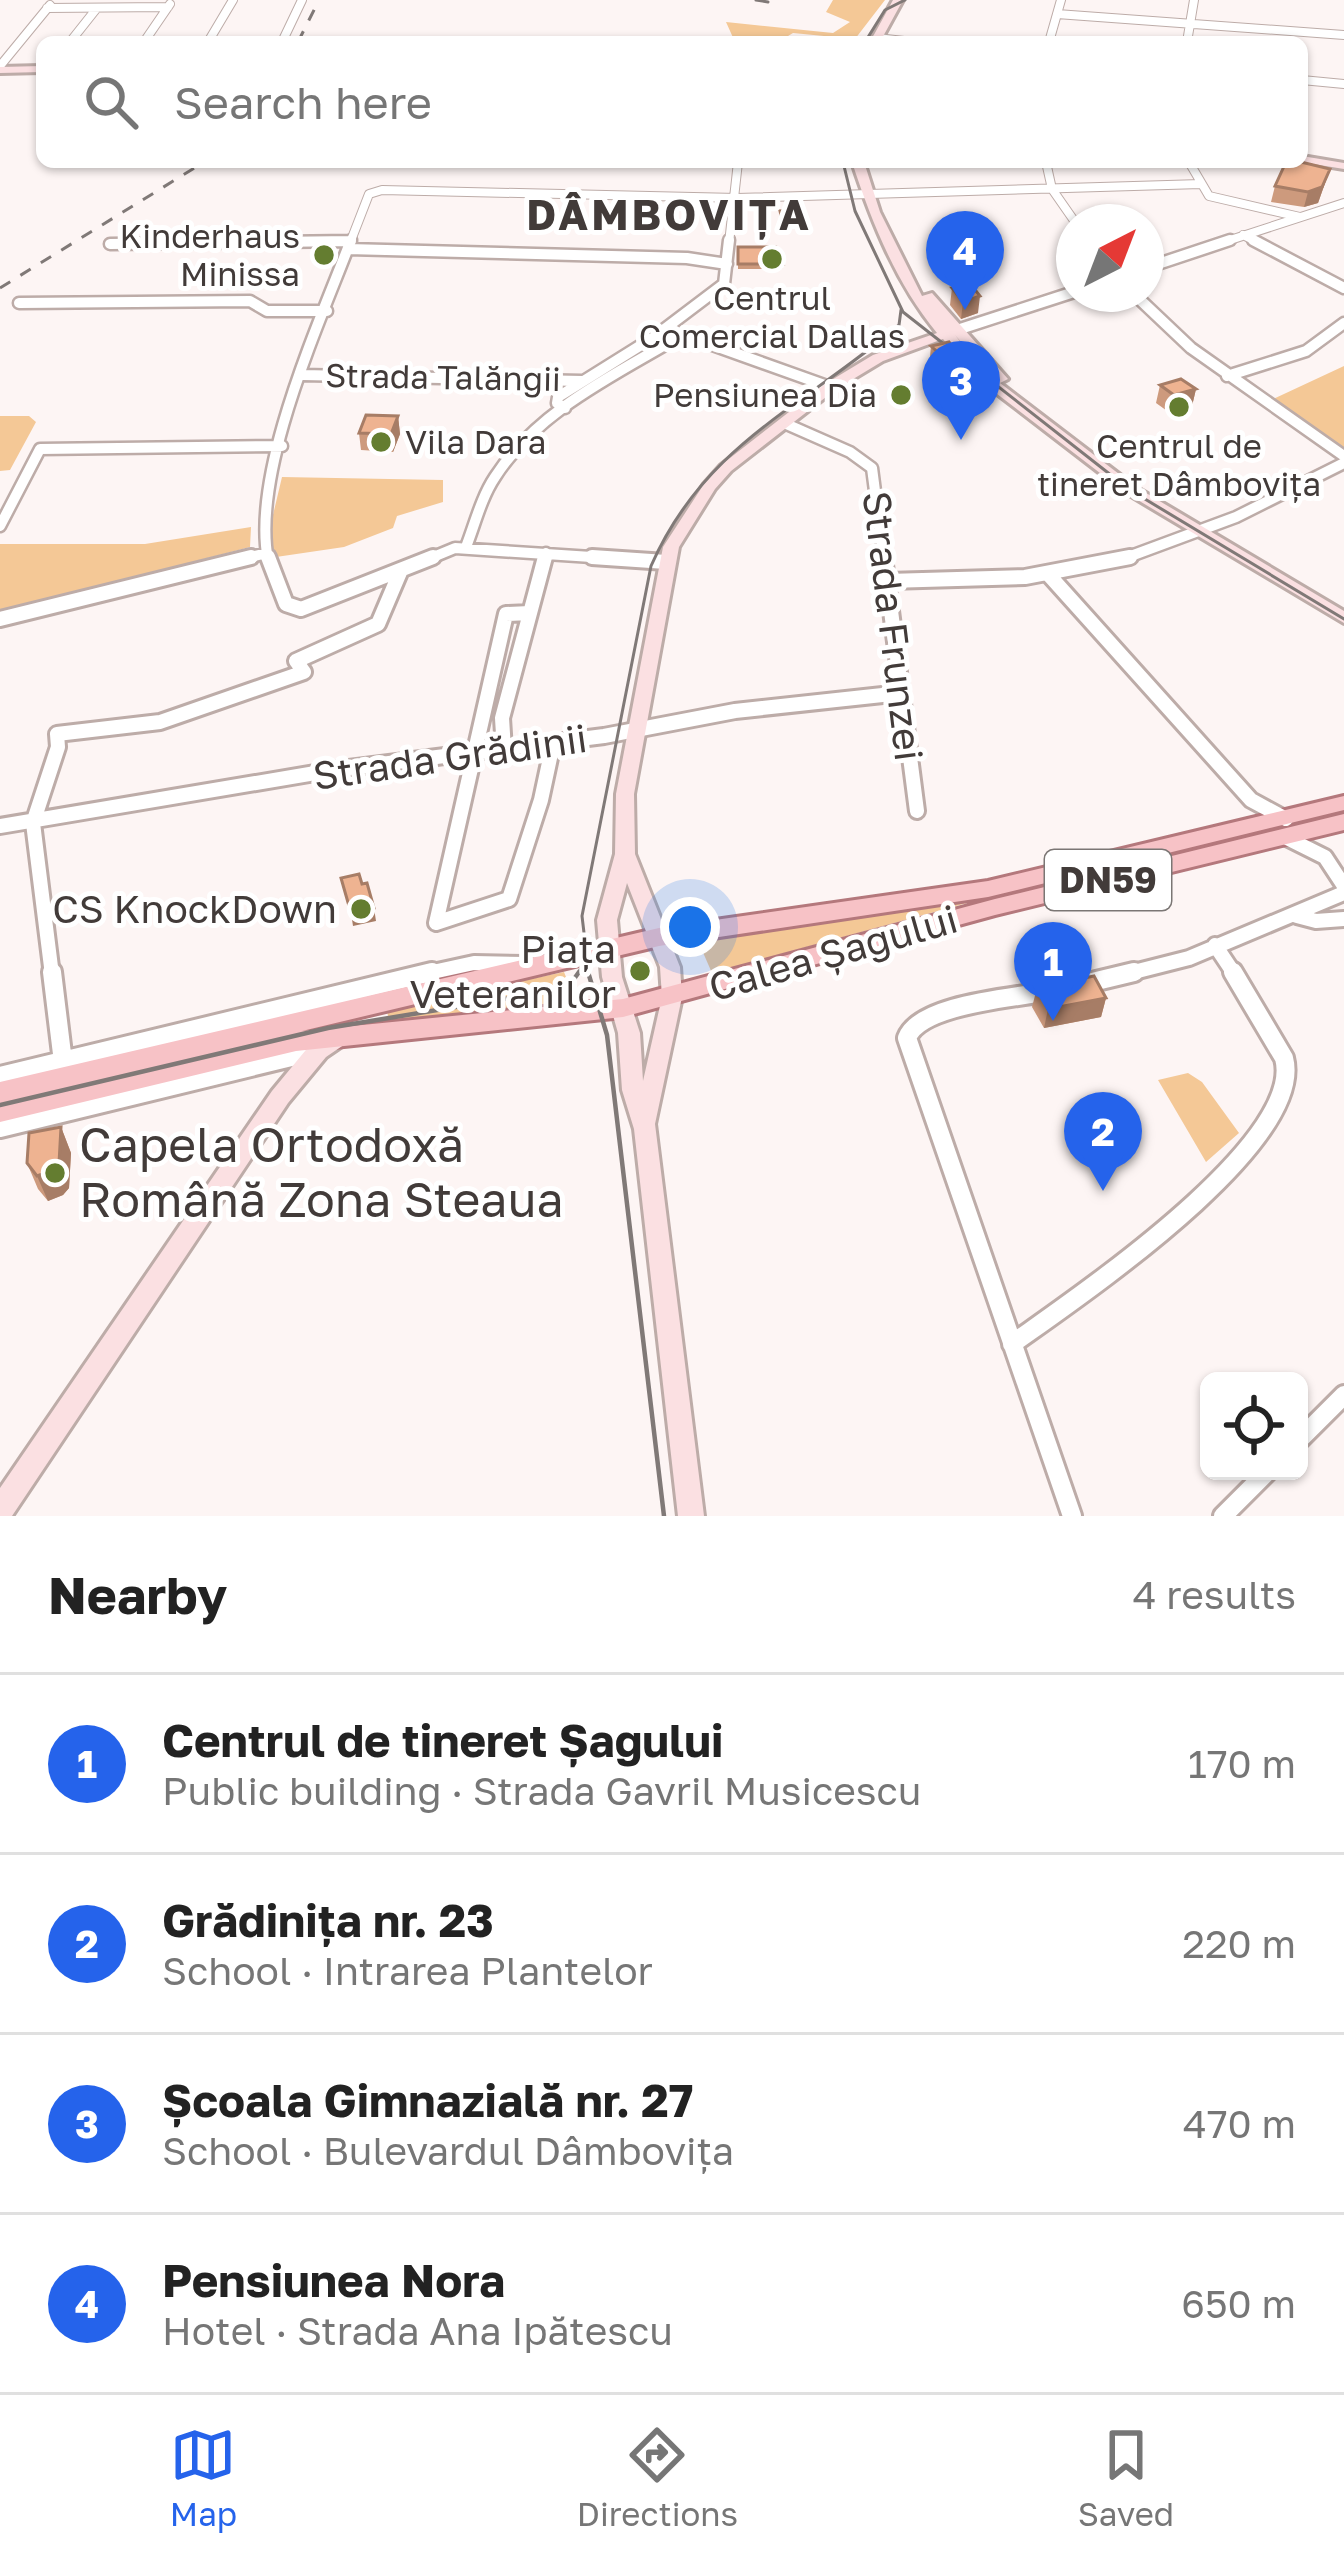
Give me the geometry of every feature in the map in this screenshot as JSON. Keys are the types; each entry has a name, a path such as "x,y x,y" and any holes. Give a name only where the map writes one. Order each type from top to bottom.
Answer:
{"main road":[{"name":"Calea Șagului","path":"672,997 1285,828 1344,803"},
{"name":"Calea Șagului","path":"659,937 988,889 1254,827 1338,823"},
{"name":"DN59","path":"0,1092 659,937"},
{"name":"DN59","path":"0,1111 259,1049 623,1008 672,997"}],"street":[{"path":"212,36 233,0"},
{"path":"285,36 302,0"},
{"path":"878,36 898,0"},
{"path":"889,17 912,0"},
{"path":"1051,36 1061,0"},
{"path":"1188,36 1194,0"},
{"path":"0,68 50,4 97,8 170,4"},
{"path":"148,36 170,4"},
{"path":"75,36 97,8"},
{"path":"1057,14 1344,34"},
{"path":"0,68 36,69"},
{"path":"1308,81 1344,84"},
{"path":"1308,160 1344,166"},
{"path":"565,408 556,400 721,287 738,168"},
{"path":"860,168 866,194 900,267 976,371 1132,490 1344,617"},
{"path":"1047,168 1052,189 1062,204"},
{"path":"1192,168 1209,196 1300,217"},
{"path":"666,562 466,547 445,550 314,606 296,608 282,598 267,553 266,524 282,446 304,373 373,191 737,198 1201,184"},
{"path":"1164,262 1328,208 1344,207"},
{"path":"1244,236 1344,288"},
{"path":"110,244 350,245 727,264"},
{"path":"691,1516 645,1129 633,1090 623,1008 607,948 609,908 625,854 625,794 666,562 682,526 709,487 830,387 878,358 1056,298"},
{"path":"19,303 250,301 267,311 327,311"},
{"path":"888,581 1049,575 1201,535 1344,460 1227,376 1154,312"},
{"path":"1227,376 1306,351 1344,323"},
{"path":"665,329 830,387"},
{"path":"466,547 491,483 505,462 565,408 682,335"},
{"name":"Strada Talăngii","path":"304,373 582,381"},
{"name":"Strada Frunzei","path":"784,422 850,452 872,468 917,811"},
{"path":"0,526 40,449 282,446"},
{"path":"0,619 267,553"},
{"path":"504,750 502,718 546,554"},
{"path":"63,1062 33,823 58,747 57,734 160,722 304,672 296,661 374,627 401,570"},
{"path":"1049,575 1251,800 1325,857 1344,889 1298,916 1164,966 929,1014 912,1025 908,1051 1072,1516"},
{"path":"530,613 506,614 477,715 476,754 436,923 509,899 542,800 553,744"},
{"name":"Strada Grădinii","path":"0,826 333,770 553,744 735,711 901,693"},
{"path":"1251,800 1254,827"},
{"path":"1325,857 1325,841 1338,823"},
{"path":"625,854 670,967 672,997 645,1129"},
{"path":"1298,916 1316,921 1344,919"},
{"path":"1012,1344 1168,1225 1251,1147 1283,1100 1289,1076 1282,1055 1215,946"},
{"path":"0,1076 443,969 474,963 541,965"},
{"path":"0,1128 279,1061 329,1043"},
{"path":"0,1511 280,1097 329,1043"},
{"path":"279,1061 280,1097"},
{"path":"1308,1431 1344,1395"},
{"path":"1222,1516 1259,1480"}],"shaded area":[{"path":"833,0 885,0 857,36 732,36 726,22 833,33 850,22 826,12"},
{"path":"1344,366 1344,449 1269,401"},
{"path":"0,416 29,416 36,422 10,470 0,471"},
{"path":"282,477 443,480 443,502 397,516 393,528 344,547 276,557 268,536"},
{"path":"251,527 250,547 0,612 0,544 145,544"},
{"path":"976,896 978,900 712,973 698,941"},
{"path":"564,972 576,1002 389,1024 387,1009"},
{"path":"1188,1073 1202,1082 1239,1133 1206,1162 1158,1080"}],"building":[{"path":"1308,164 1330,169 1322,187 1308,192 1275,186 1283,168 1308,168"},
{"path":"797,210 799,220 782,220 780,211"},
{"path":"738,247 776,247 783,264 738,264"},
{"path":"972,286 980,296 963,302 952,288"},
{"path":"949,342 959,354 943,357 931,346"},
{"path":"1181,379 1196,389 1174,395 1160,385"},
{"path":"366,415 398,416 391,434 359,433"},
{"path":"359,874 362,884 367,883 374,908 351,913 341,878"},
{"path":"1094,976 1106,998 1048,1009 1037,988"},
{"path":"61,1127 59,1163 37,1176 27,1163 29,1133"}],"tram line":[{"path":"756,0 768,2"},
{"path":"869,36 885,10 905,0"},
{"path":"844,168 855,211 903,312 1130,490 1344,619"},
{"path":"587,958 582,916 651,566 673,524 728,457 899,325 901,310"},
{"path":"578,974 587,958"},
{"path":"587,958 589,975"},
{"path":"588,972 607,1035 664,1516"},
{"path":"0,1105 328,1028 547,992 578,974"}],"railway":[{"path":"301,36 319,0"},
{"path":"0,288 194,168"}],"place":[{"name":"Kinderhaus Minissa","path":"324,255"},
{"name":"Centrul Comercial Dallas","path":"772,259"},
{"name":"Pensiunea Nora","path":"965,310"},
{"name":"Pensiunea Dia","path":"901,395"},
{"name":"Centrul de tineret Dâmbovița","path":"1179,407"},
{"name":"Școala Gimnazială nr. 27","path":"961,440"},
{"name":"Vila Dara","path":"381,442"},
{"name":"CS KnockDown","path":"361,909"},
{"name":"Piața Veteranilor","path":"640,971"},
{"name":"Centrul de tineret Șagului","path":"1053,1021"},
{"name":"Capela Ortodoxă Română Zona Steaua","path":"55,1173"},
{"name":"Grădinița nr. 23","path":"1103,1191"}],"district":[{"name":"DÂMBOVIȚA","path":"669,215"}]}
